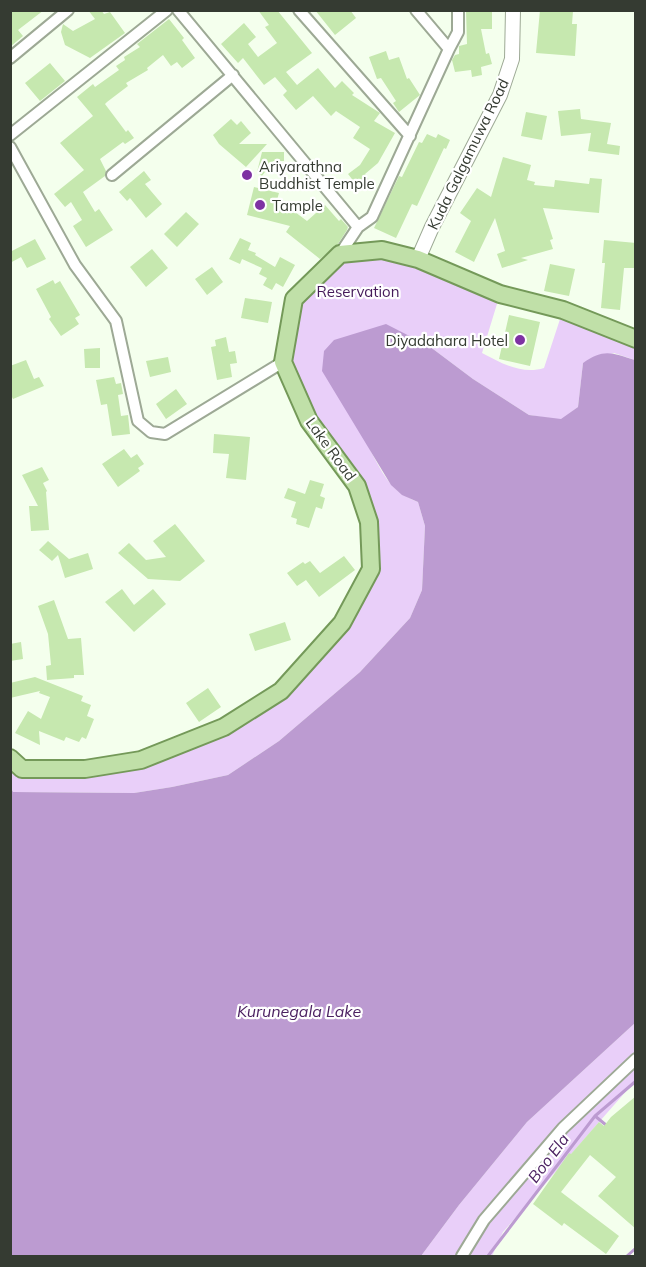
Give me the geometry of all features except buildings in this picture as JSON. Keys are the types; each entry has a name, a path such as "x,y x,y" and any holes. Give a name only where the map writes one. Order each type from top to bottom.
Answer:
{"main road":[{"path":"283,362 294,299 340,254 382,250 418,259 500,294 563,310 636,339"},
{"name":"Lake Road","path":"10,758 22,769 96,767 141,760 224,727 281,691 342,623 371,568 369,522 357,486 309,421 283,362"}],"street":[{"path":"10,58 68,10"},
{"path":"10,135 167,10"},
{"path":"178,10 358,227"},
{"path":"299,10 410,136"},
{"path":"416,10 449,49"},
{"path":"340,254 358,227 372,217 458,33 458,10"},
{"name":"Kuda Galgamuwa Road","path":"418,259 500,95 512,59 513,10"},
{"path":"112,175 233,75"},
{"path":"10,147 75,265 116,321 138,421 151,432 165,434 283,362"},
{"path":"462,1257 484,1220 562,1128 636,1059"}],"green space":[{"name":"Reservation","path":"382,250 500,294 482,353 504,364 528,370 544,368 563,310 635,339 635,360 614,353 583,363 578,407 561,420 529,415 473,379 429,346 368,446 387,480 400,492 418,502 425,526 422,590 410,618 360,672 279,741 228,775 134,793 13,792 10,758 22,769 141,760 281,691 342,623 371,569 369,522 283,362 294,299 340,254"},
{"path":"635,1023 635,1081 503,1232 492,1256 421,1256 459,1205 527,1122"}],"water":[{"name":"Kurunegala Lake","path":"386,324 429,346 473,379 529,415 561,419 578,407 583,363 590,358 608,353 635,360 635,1023 527,1122 459,1205 421,1256 11,1256 11,788 13,792 134,793 228,775 279,741 360,672 410,618 422,590 425,526 418,502 402,495 391,485 322,371 324,351 334,340"}],"waterway":[{"name":"Boo Ela","path":"488,1256 595,1116 636,1081"},
{"path":"595,1116 606,1125"},
{"path":"627,1256 636,1248"}],"place":[{"name":"Ariyarathna Buddhist Temple","path":"247,175"},
{"name":"Tample","path":"260,205"},
{"name":"Diyadahara Hotel","path":"520,340"}]}
